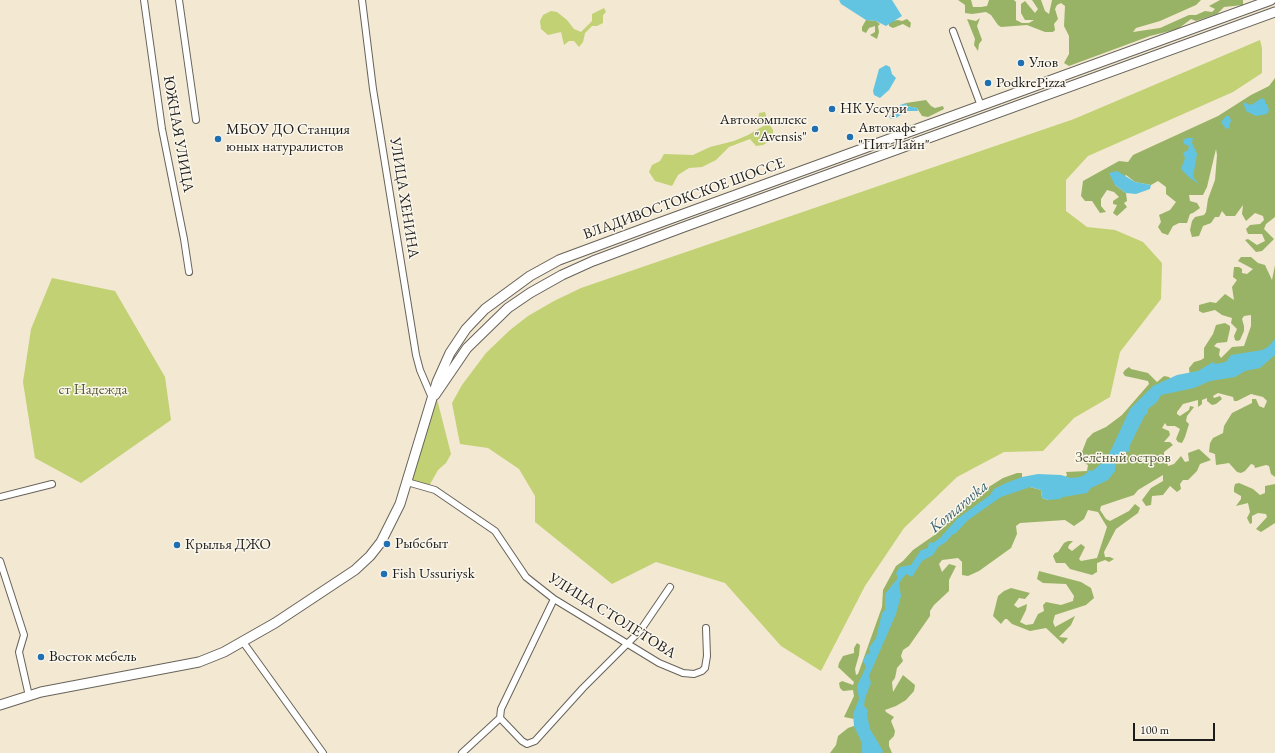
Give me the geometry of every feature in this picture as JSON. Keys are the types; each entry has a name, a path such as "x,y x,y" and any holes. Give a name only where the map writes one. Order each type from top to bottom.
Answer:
{"highway":[{"name":"ВЛАДИВОСТОКСКОЕ ШОССЕ","path":"0,705 41,692 199,662 243,642 335,585 370,556 389,529 400,504 437,382 450,353 466,329 485,309 530,276 559,260 1271,0"},
{"name":"ВЛАДИВОСТОКСКОЕ ШОССЕ","path":"432,398 439,391 467,348 508,308 536,289 582,266 681,228 1275,12"},
{"path":"1186,31 1185,38 1189,44"},
{"path":"576,254 574,263 582,266"}],"street":[{"name":"ЮЖНАЯ УЛИЦА","path":"144,0 162,129 184,239 189,272"},
{"path":"179,0 196,120"},
{"name":"УЛИЦА ХЕНИНА","path":"362,0 373,89 416,355 420,370 432,398"},
{"path":"953,31 981,106"},
{"name":"УЛИЦА СТОЛЕТОВА","path":"407,482 435,490 495,531 526,577 554,599 659,663 683,673 694,674 702,671 705,668 707,656 706,628"},
{"path":"0,497 52,484"},
{"path":"0,561 24,635 19,652 29,696"},
{"path":"500,718 522,741 527,744 535,741 583,688 626,643 640,631 670,587"},
{"path":"462,753 500,718 501,709 554,599"},
{"path":"243,642 323,753"}],"green space":[{"path":"958,0 971,0 973,7 981,7 987,6 989,0 1014,0 1016,2 1016,20 1022,23 1029,23 1034,20 1025,20 1021,13 1021,4 1025,1 1035,13 1038,9 1032,0 1041,0 1045,11 1049,14 1052,0 1201,0 1196,5 1160,21 1136,28 1133,32 1160,28 1189,15 1196,15 1205,11 1212,12 1215,9 1209,6 1220,0 1243,0 1243,5 1224,7 1217,14 1196,21 1191,19 1178,29 1150,36 1069,66 1064,63 1069,54 1069,36 1064,26 1065,6 1061,3 1057,5 1055,9 1058,19 1054,24 1055,30 1053,32 1045,32 1027,25 1001,27 991,15 986,12 972,14 965,13 965,5"},
{"path":"604,8 606,12 603,15 603,23 597,26 592,26 585,33 583,42 579,47 574,41 569,41 564,45 561,32 548,35 541,29 540,21 543,15 551,11 557,12 567,20 574,29 581,32 592,21 592,14"},
{"path":"980,18 977,26 982,40 979,44 978,51 974,45 975,39 967,19 976,21"},
{"path":"907,19 911,23 910,28 903,24 893,28 889,26 891,21 902,21"},
{"path":"866,20 876,21 880,24 878,26 879,32 877,39 870,35 875,32 875,26 869,28 866,33 862,31 862,27"},
{"path":"1260,40 1262,48 1262,73 1233,92 1088,156 1066,180 1066,211 1087,227 1115,230 1143,242 1162,263 1161,299 1120,352 1110,397 1074,418 1043,451 1004,452 957,477 904,528 865,586 821,671 781,646 725,583 656,562 612,584 535,522 535,496 519,469 488,448 460,444 452,403 462,385 486,353 510,330 528,316 554,301 581,288 1074,119"},
{"path":"1275,78 1275,217 1266,224 1264,229 1274,239 1262,251 1256,252 1245,240 1248,239 1257,245 1265,241 1262,234 1248,234 1246,229 1250,225 1260,224 1264,220 1263,216 1255,213 1246,221 1242,214 1243,205 1235,216 1226,216 1222,211 1219,217 1215,217 1211,223 1203,226 1199,236 1192,237 1190,230 1192,221 1195,217 1204,215 1206,212 1208,199 1215,180 1216,149 1207,187 1203,195 1189,195 1190,201 1197,203 1200,208 1190,214 1187,223 1179,223 1173,226 1168,235 1162,233 1158,227 1161,222 1159,215 1170,210 1176,202 1166,194 1166,187 1158,181 1151,185 1135,182 1126,175 1115,185 1126,193 1127,201 1124,203 1127,207 1117,216 1113,213 1117,205 1113,204 1113,201 1119,197 1114,192 1107,190 1101,199 1101,206 1106,212 1100,213 1092,201 1085,201 1081,196 1083,181 1119,161 1128,162 1133,155 1218,116 1251,95 1269,86"},
{"path":"926,100 935,108 943,106 944,109 928,117 922,116 917,108 907,106 906,103"},
{"path":"765,112 768,122 773,130 773,139 763,145 756,146 750,139 729,147 716,160 702,167 689,168 678,175 672,186 655,181 649,172 652,165 660,161 664,154 693,155 710,147 734,141 748,135 765,125 758,120 759,113"},
{"name":"Зелёный остров","path":"1241,257 1251,257 1258,263 1265,265 1272,280 1275,265 1275,477 1271,474 1269,466 1266,465 1255,468 1254,465 1251,464 1241,473 1237,472 1229,463 1216,465 1215,454 1209,452 1210,443 1213,438 1223,433 1224,426 1232,413 1252,403 1252,399 1256,399 1259,406 1264,408 1267,401 1263,397 1251,394 1234,401 1233,397 1218,393 1213,396 1214,398 1220,396 1222,399 1216,404 1212,405 1207,401 1207,398 1202,400 1202,404 1198,407 1198,400 1183,404 1177,412 1180,416 1189,410 1190,406 1194,407 1187,416 1186,421 1189,424 1182,443 1178,442 1176,439 1180,429 1175,426 1167,426 1165,423 1162,428 1169,431 1170,435 1164,442 1170,442 1173,445 1164,452 1164,458 1168,466 1174,464 1181,456 1185,462 1189,461 1188,453 1199,449 1211,460 1200,464 1197,471 1188,480 1183,480 1180,484 1181,489 1177,492 1170,486 1163,495 1152,496 1151,505 1146,506 1142,500 1151,488 1163,481 1163,475 1138,490 1134,495 1101,506 1100,510 1106,519 1110,521 1129,511 1135,504 1140,508 1138,513 1116,529 1104,552 1105,557 1114,559 1109,562 1105,560 1097,563 1097,572 1092,575 1070,569 1065,563 1056,563 1053,556 1058,552 1064,543 1068,541 1073,541 1068,548 1072,551 1081,544 1085,547 1079,559 1081,561 1097,558 1107,527 1098,512 1088,510 1084,519 1074,526 1065,520 1020,523 1016,526 1017,534 1011,548 979,571 968,576 962,575 962,562 958,558 942,560 939,564 942,572 949,564 956,566 949,580 949,591 934,605 930,611 930,616 909,646 903,650 901,656 903,661 897,668 895,678 892,682 893,692 903,675 915,685 914,691 906,700 885,710 894,717 891,721 895,731 894,736 889,741 889,746 892,753 830,753 836,745 838,736 848,728 854,726 854,719 844,717 854,696 853,690 843,691 840,688 839,683 842,681 853,685 854,682 838,667 839,663 843,656 854,653 854,648 857,643 860,645 855,669 856,675 858,674 882,607 883,590 896,566 913,550 936,534 955,511 976,495 1003,478 1017,473 1022,473 1022,477 1030,487 1041,490 1042,498 1048,500 1067,475 1066,472 1087,471 1088,465 1082,462 1080,457 1087,439 1093,433 1106,427 1122,415 1149,384 1148,381 1125,376 1123,373 1129,367 1131,369 1148,373 1157,382 1164,376 1169,377 1181,390 1191,388 1189,368 1194,362 1204,358 1204,348 1213,334 1216,325 1225,323 1230,326 1227,342 1217,343 1214,346 1220,349 1219,355 1221,358 1232,347 1244,346 1251,326 1251,315 1244,316 1242,319 1244,331 1240,340 1237,341 1235,340 1234,336 1237,329 1231,323 1232,318 1222,315 1215,310 1203,313 1199,311 1199,305 1210,302 1216,303 1225,294 1234,300 1232,287 1237,280 1233,277 1234,267 1239,267 1242,269 1242,273 1247,274 1253,269 1238,261"},
{"name":"ст Надежда","path":"52,278 115,291 165,377 171,420 81,483 35,458 23,382 31,329"},
{"path":"437,399 451,454 446,463 438,470 429,486 412,481"},
{"path":"1239,483 1253,489 1260,495 1265,493 1265,486 1275,484 1275,523 1261,532 1256,529 1267,517 1266,514 1258,513 1252,516 1252,523 1250,524 1247,518 1250,512 1248,503 1236,506 1241,499 1241,496 1234,492 1234,488 1235,484"},
{"path":"1039,571 1081,582 1091,588 1094,598 1086,605 1055,615 1053,622 1055,627 1075,616 1071,625 1059,637 1068,638 1063,644 1046,628 1030,631 1012,624 1007,619 1005,619 1001,624 993,616 998,596 1011,588 1030,593 1025,599 1019,598 1014,605 1018,608 1027,604 1026,610 1020,622 1026,625 1033,624 1038,614 1044,611 1043,605 1046,602 1061,605 1073,601 1074,596 1066,584 1043,583 1037,579"}],"water":[{"path":"839,0 892,0 902,16 886,26 876,21 866,20 841,4"},
{"path":"886,65 890,67 892,74 896,78 889,90 880,98 874,95 873,91 879,69"},
{"path":"1262,98 1265,100 1265,104 1267,104 1269,110 1267,114 1256,116 1246,111 1243,102 1251,105"},
{"path":"906,103 907,106 917,108 918,111 907,111 896,118 891,119 889,117 900,105"},
{"path":"1226,116 1229,116 1231,120 1229,128 1226,129 1221,122"},
{"path":"1193,138 1192,143 1197,154 1193,177 1199,184 1181,169 1185,158 1183,153 1188,150 1189,146 1184,144 1183,140"},
{"path":"1117,171 1135,182 1151,185 1150,189 1136,194 1126,193 1115,185 1109,173"},
{"path":"1275,339 1275,355 1260,368 1245,371 1235,377 1210,381 1194,388 1161,395 1157,402 1148,409 1148,413 1145,415 1131,443 1129,448 1130,451 1123,453 1116,461 1115,471 1108,480 1091,488 1087,493 1063,497 1060,499 1048,500 1042,498 1041,490 1030,487 1001,497 968,520 946,542 938,547 933,555 922,561 912,577 906,574 899,583 901,596 896,614 869,676 871,683 865,698 864,706 868,710 867,715 870,729 883,751 882,753 862,753 862,743 854,726 853,714 859,699 857,686 866,667 863,661 866,655 870,653 869,648 876,638 882,613 885,610 885,594 898,578 896,573 900,567 911,565 921,550 928,548 929,542 933,543 940,538 957,519 990,495 994,489 1022,477 1038,474 1061,475 1071,478 1080,477 1086,474 1089,470 1092,471 1095,469 1106,459 1130,409 1153,386 1177,375 1198,371 1213,362 1215,364 1226,362 1231,355 1262,350 1268,347"}],"place":[{"name":"Улов","path":"1021,63"},
{"name":"PodkrePizza","path":"988,83"},
{"name":"НК Уссури","path":"832,109"},
{"name":"Автокомплекс \"Avensis\"","path":"815,129"},
{"name":"Автокафе \"Пит Лайн\"","path":"850,137"},
{"name":"МБОУ ДО Станция юных натуралистов","path":"218,139"},
{"name":"Рыбсбыт","path":"387,544"},
{"name":"Крылья ДЖО","path":"177,545"},
{"name":"Fish Ussuriysk","path":"384,574"},
{"name":"Восток мебель","path":"41,657"}],"water label":[{"name":"Komarovka","path":"959,507"}]}
